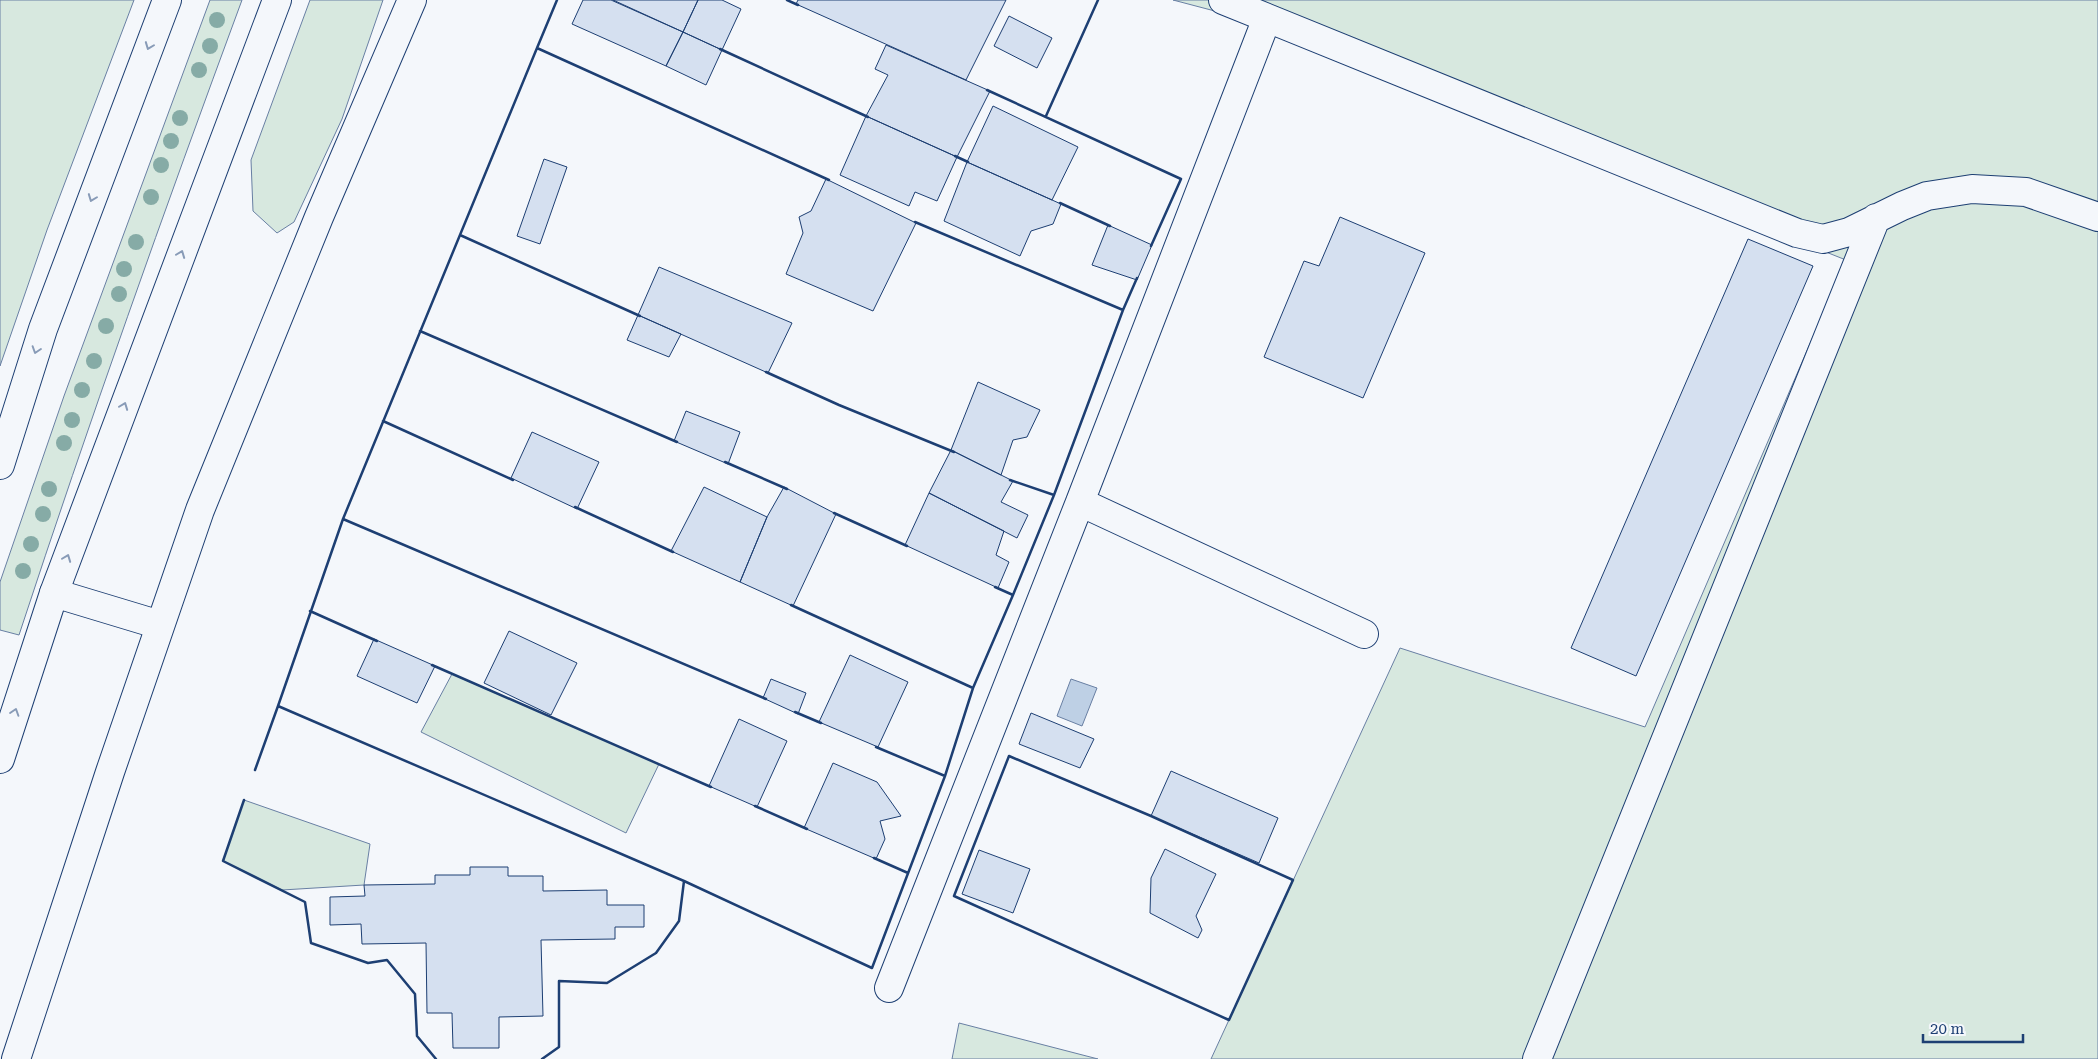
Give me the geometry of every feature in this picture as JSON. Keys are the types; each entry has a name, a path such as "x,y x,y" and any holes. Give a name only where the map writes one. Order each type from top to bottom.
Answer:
{"main road":[{"path":"0,465 43,329 166,0"},
{"path":"0,759 54,593 276,0"},
{"path":"16,1059 104,791 204,500 320,217 412,0"},
{"path":"1223,0 1797,233 1823,238 1849,232 1927,196 1972,189 2026,192 2098,217"},
{"path":"889,988 1080,502 1267,18"},
{"path":"1537,1059 1876,218"},
{"path":"1080,502 1364,634"},
{"path":"54,593 160,625"}],"shaded area":[{"path":"0,0 134,0 47,230 0,366"},
{"path":"210,0 242,0 72,476 19,635 0,630 0,582 64,396"},
{"path":"310,0 383,0 342,119 294,222 277,233 253,211 251,160"},
{"path":"1173,0 2098,0 2098,1059 1211,1059 1400,648 1645,727 1846,260 1230,15"},
{"path":"452,674 659,764 626,833 421,732"},
{"path":"244,800 370,844 364,885 282,890 223,861"},
{"path":"959,1023 1098,1059 952,1059"}],"water":[{"path":"1071,679 1097,688 1082,726 1057,716"}],"building":[{"path":"583,0 611,0 683,32 666,66 572,24"},
{"path":"613,0 698,0 683,32"},
{"path":"698,0 722,0 741,9 722,50 683,32"},
{"path":"798,0 1006,0 966,80 796,4"},
{"path":"1009,16 1052,38 1037,68 994,46"},
{"path":"683,32 722,50 706,85 666,66"},
{"path":"886,45 990,91 957,157 866,116 888,75 875,69"},
{"path":"993,106 1078,147 1052,200 967,162"},
{"path":"866,116 957,157 937,201 915,192 909,206 840,175"},
{"path":"544,159 567,167 540,244 517,236"},
{"path":"967,162 1061,204 1053,224 1031,231 1020,256 944,221"},
{"path":"826,179 916,223 873,311 786,274 803,233 799,217 811,211"},
{"path":"1340,217 1425,253 1363,398 1264,357 1304,261 1319,266"},
{"path":"1108,225 1152,245 1137,280 1092,265"},
{"path":"1748,239 1813,266 1636,676 1571,648"},
{"path":"659,267 792,323 768,373 638,315"},
{"path":"638,315 681,334 669,357 627,340"},
{"path":"978,382 1040,410 1027,437 1013,440 1001,475 951,450"},
{"path":"686,411 740,432 728,464 674,441"},
{"path":"532,432 599,462 577,509 511,478"},
{"path":"951,450 1013,481 1001,502 1028,515 1017,538 929,493"},
{"path":"704,487 767,517 740,582 671,551"},
{"path":"784,487 836,514 793,606 740,582 767,517"},
{"path":"929,493 1004,531 996,555 1009,562 998,588 905,545"},
{"path":"509,631 577,663 551,715 484,683"},
{"path":"374,639 435,666 417,703 357,676"},
{"path":"850,655 908,682 878,747 819,722"},
{"path":"771,679 806,693 798,714 763,698"},
{"path":"1031,713 1094,739 1080,768 1019,744"},
{"path":"739,719 787,741 757,807 709,786"},
{"path":"833,763 877,782 901,816 880,821 885,839 876,859 804,828"},
{"path":"1171,771 1278,818 1259,863 1151,816"},
{"path":"1165,849 1216,874 1196,916 1202,930 1198,938 1150,913 1151,878"},
{"path":"979,850 1030,869 1013,913 962,894"},
{"path":"470,867 508,867 508,876 543,876 543,891 607,890 607,905 644,905 644,927 615,927 615,939 541,940 543,1016 499,1017 499,1048 453,1048 452,1013 427,1013 426,943 362,944 361,924 330,925 330,897 365,896 364,885 435,884 435,875 470,875"}],"wall":[{"path":"537,48 557,0"},
{"path":"787,0 798,5"},
{"path":"1046,116 1098,0"},
{"path":"278,706 343,519 537,48 829,180"},
{"path":"720,49 868,117"},
{"path":"987,90 1181,179 1151,246"},
{"path":"955,156 968,162"},
{"path":"1060,203 1110,226"},
{"path":"915,222 1123,310 1054,495"},
{"path":"460,235 640,316"},
{"path":"1123,310 1137,278"},
{"path":"420,331 677,442"},
{"path":"766,372 839,405 954,452"},
{"path":"383,421 513,480"},
{"path":"725,462 787,489"},
{"path":"1010,480 1054,495 1013,595"},
{"path":"575,507 673,552"},
{"path":"834,513 907,546"},
{"path":"343,519 766,699"},
{"path":"684,881 872,968 945,776 973,688 1013,595 995,587"},
{"path":"791,605 973,688"},
{"path":"310,611 377,641"},
{"path":"432,665 711,787"},
{"path":"255,770 278,706 684,881 679,921 656,953 607,983 559,981 559,1047 542,1059"},
{"path":"795,712 821,723"},
{"path":"876,747 945,776"},
{"path":"1009,756 1151,816 1293,880 1229,1020 954,896 1009,756"},
{"path":"244,800 223,861 305,902 311,943 368,963 387,960 415,994 417,1036 436,1059"},
{"path":"755,806 807,829"},
{"path":"874,858 908,873"}]}
